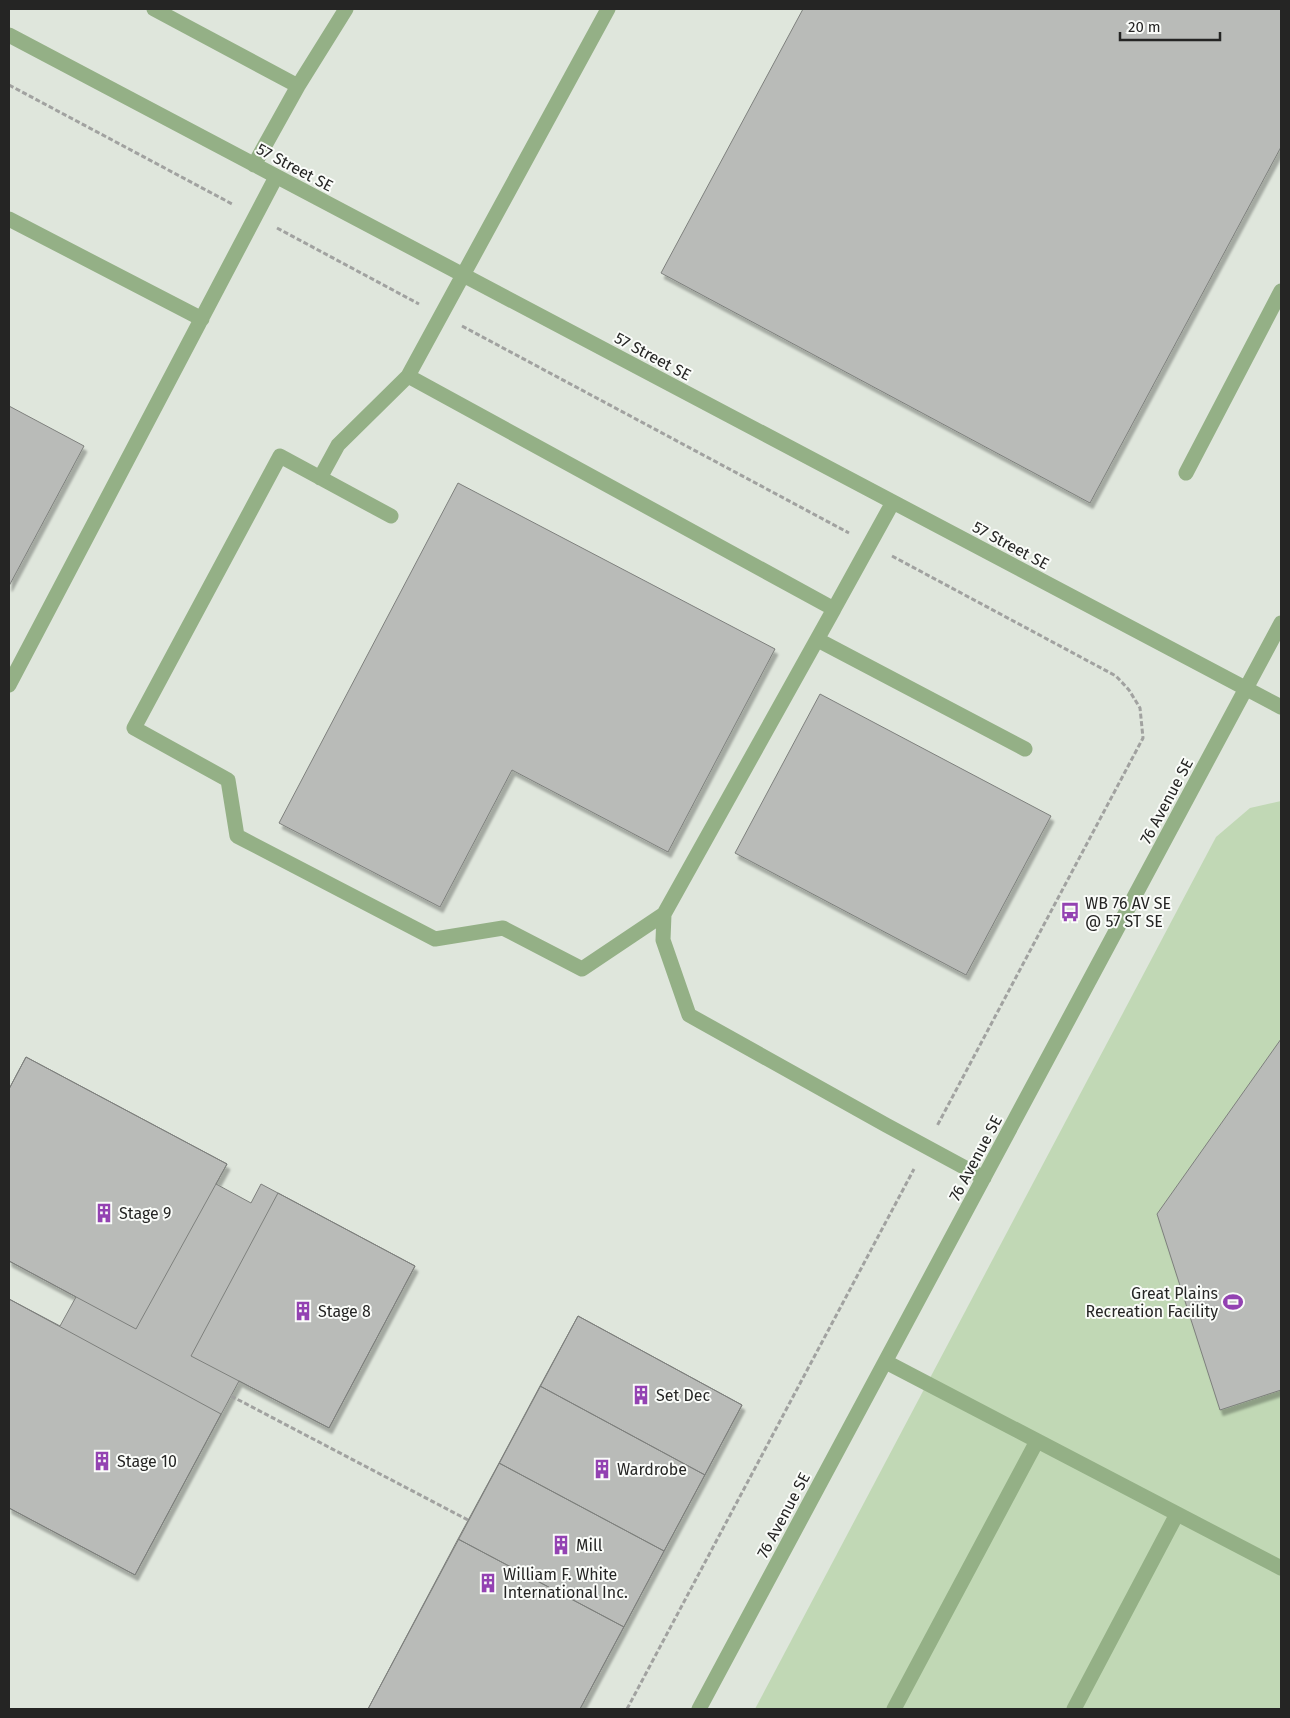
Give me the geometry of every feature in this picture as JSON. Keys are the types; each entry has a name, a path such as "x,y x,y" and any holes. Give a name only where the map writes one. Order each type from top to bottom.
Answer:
{"street":[{"path":"154,9 298,86"},
{"path":"254,165 298,86 346,9"},
{"path":"320,478 338,445 408,376 608,9"},
{"name":"57 Street SE","path":"9,35 1281,707"},
{"path":"9,685 276,176"},
{"path":"9,219 202,318"},
{"path":"1186,473 1281,292"},
{"path":"408,376 834,610"},
{"path":"391,516 280,456 134,728 228,780 237,836 435,940 503,928 582,969 664,914"},
{"path":"893,502 664,914 662,940 689,1014 984,1178"},
{"name":"76 Avenue SE","path":"699,1709 1281,623"},
{"path":"818,640 1024,749"},
{"path":"886,1362 1281,1568"},
{"path":"894,1709 1037,1441"},
{"path":"1074,1709 1177,1514"}],"path":[{"path":"231,1396 468,1520"}],"shaded area":[{"path":"9,9 1281,9 1281,1709 9,1709"}],"green space":[{"path":"1281,801 1281,1709 755,1709 1216,837 1250,808"}],"building":[{"path":"803,9 1281,9 1281,147 1090,503 661,273"},
{"path":"9,406 84,446 9,586"},
{"path":"458,483 775,649 668,852 512,770 440,907 279,823"},
{"path":"820,694 1051,816 966,975 735,853"},
{"name":"Great Plains Recreation Facility","path":"1281,1039 1281,1390 1220,1410 1157,1214"},
{"path":"26,1057 227,1164 216,1184 251,1203 261,1184 415,1266 329,1428 239,1381 135,1575 9,1508 9,1299 60,1326 76,1297 9,1261 9,1089"},
{"name":"Stage 9","path":"26,1057 227,1164 136,1329 9,1261 9,1089"},
{"name":"Stage 8","path":"278,1193 415,1266 329,1428 191,1356"},
{"name":"Stage 10","path":"9,1299 221,1414 135,1575 9,1508"},
{"path":"578,1316 742,1405 580,1709 368,1709"},
{"name":"Set Dec","path":"578,1316 742,1405 705,1475 540,1386"},
{"name":"Wardrobe","path":"540,1386 705,1475 664,1551 499,1463"},
{"name":"Mill","path":"499,1463 664,1551 624,1627 458,1539"},
{"name":"William F. White International Inc.","path":"458,1539 624,1627 580,1709 368,1709"}],"place":[{"name":"WB 76 AV SE @ 57 ST SE","path":"1070,912"},
{"name":"Stage 9","path":"104,1213"},
{"name":"Great Plains Recreation Facility","path":"1233,1302"},
{"name":"Stage 8","path":"303,1311"},
{"name":"Set Dec","path":"641,1395"},
{"name":"Stage 10","path":"102,1461"},
{"name":"Wardrobe","path":"602,1469"},
{"name":"Mill","path":"561,1545"},
{"name":"William F. White International Inc.","path":"488,1583"}]}
